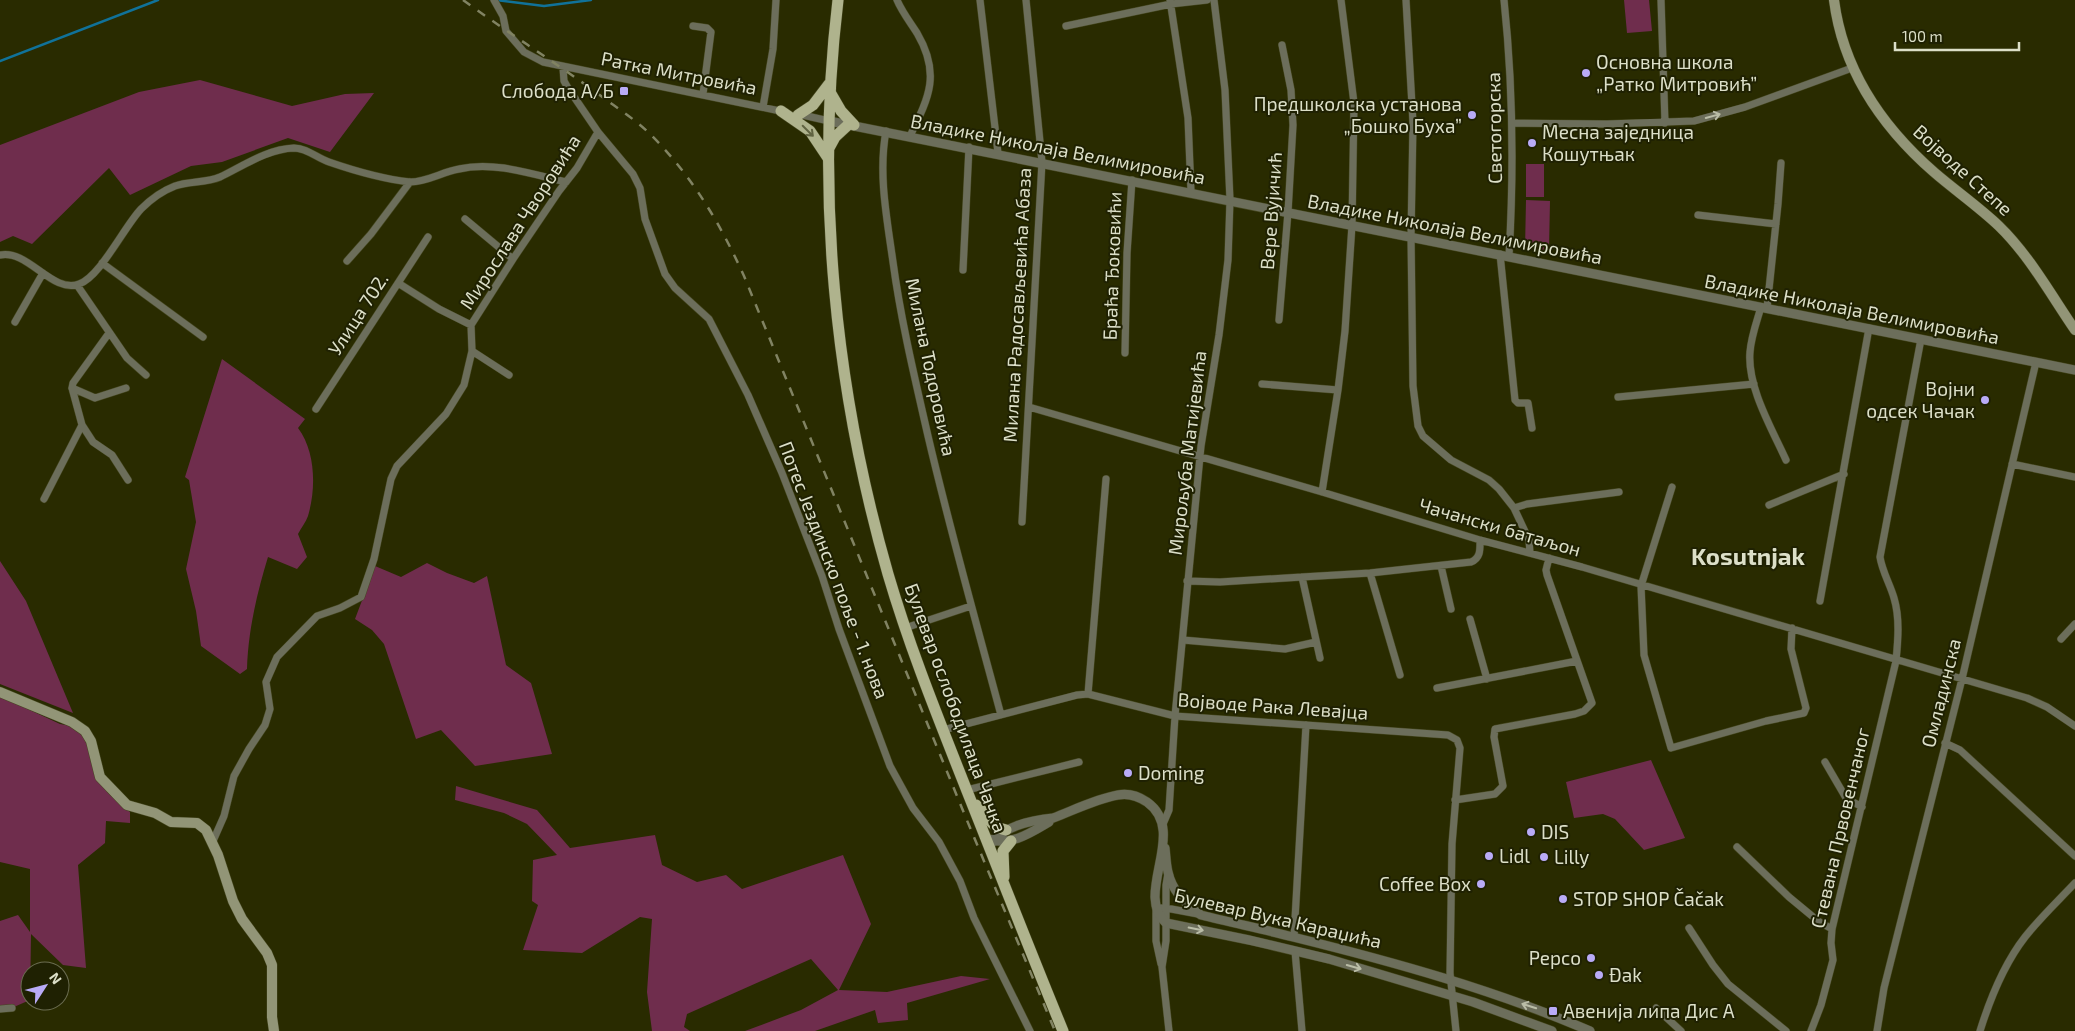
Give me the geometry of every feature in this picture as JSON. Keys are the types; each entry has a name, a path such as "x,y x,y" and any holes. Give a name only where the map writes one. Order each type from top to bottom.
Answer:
{"main road":[{"name":"Булевар ослободилаца Чачка","path":"838,0 829,87 829,153 835,290 846,379 864,480 888,573 905,628 943,730 1063,1031"},
{"name":"Војводе Степе","path":"1834,0 1838,26 1852,68 1872,104 1902,140 1933,171 1992,220 2014,242 2075,330"},
{"path":"781,111 810,131 829,153 839,134 851,125 829,87 813,105 798,114"},
{"path":"0,692 72,722 85,731 91,740 100,778 127,805 156,813 171,822 197,823 206,830 213,840 233,901 242,919 267,953 272,965 272,1017 274,1031"},
{"path":"971,801 980,808 992,825 1006,830"},
{"path":"1003,881 1003,851 1011,841"}],"street":[{"name":"Ратка Митровића","path":"494,0 503,16 506,31 524,52 543,62 563,68 829,120"},
{"path":"763,107 771,66 776,0"},
{"path":"897,0 924,46 929,63 927,101 910,136"},
{"path":"980,0 998,153"},
{"name":"Милана Радосављевића Абаза","path":"1022,522 1042,162 1026,0"},
{"path":"1066,26 1170,2 1207,0"},
{"name":"Мирољуба Матијевића","path":"1156,908 1157,877 1164,840 1163,824 1169,810 1175,716 1200,457 1227,271 1230,200 1225,90 1214,0"},
{"path":"1322,492 1345,331 1352,225 1354,103 1342,0"},
{"path":"1406,0 1413,123 1411,236 1413,386 1418,426 1423,436 1450,460 1494,484 1514,508 1529,540 1530,553"},
{"name":"Светогорска","path":"1504,0 1512,124 1505,255 1515,400 1518,403 1528,403 1532,428"},
{"path":"1661,0 1665,123"},
{"path":"1170,2 1188,118 1191,192"},
{"path":"693,26 707,28 711,32 702,94"},
{"name":"Вере Вујичић","path":"1279,320 1288,212 1293,115 1289,79 1282,45"},
{"name":"Потес Јездинско поље - 1. нова","path":"563,68 565,85 598,132 633,174 640,188 645,219 665,274 675,288 709,319 748,394 782,473 822,576 839,629 890,766 913,808 932,830 960,880 974,918 1030,1031"},
{"path":"1512,124 1665,123 1694,121 1734,111 1852,68"},
{"name":"Владике Николаја Велимировића","path":"829,120 2075,370"},
{"name":"Милана Тодоровића","path":"886,131 882,158 884,182 891,250 902,314 952,536 1001,714"},
{"name":"Мирослава Чворовића","path":"213,840 224,816 234,776 248,749 265,725 270,709 266,682 277,657 317,616 340,608 360,597 374,559 390,479 397,466 446,414 464,385 472,351 472,325 513,258 566,182 578,168 598,132"},
{"path":"0,255 12,254 63,284 77,285 87,281 102,263 130,222 153,197 176,186 201,183 219,177 272,152 294,148 309,151 327,161 346,167 410,182 417,182 458,169 483,166 566,182"},
{"path":"963,270 969,148"},
{"path":"1781,163 1776,224 1764,307 1750,353 1754,384 1786,460"},
{"name":"Браћа Ђоковићи","path":"1125,353 1127,253 1132,180"},
{"path":"347,261 371,234 410,182"},
{"path":"1698,215 1776,224"},
{"path":"465,219 513,258"},
{"name":"Улица 702.","path":"316,409 428,237"},
{"path":"102,263 203,338"},
{"path":"15,322 43,273"},
{"path":"398,283 438,308 472,325"},
{"path":"77,285 108,333 127,358 146,375"},
{"path":"1820,601 1869,328"},
{"path":"108,333 72,383 72,388 82,425 93,442 112,455 128,480"},
{"name":"Стевана Првовенчаног","path":"1811,1031 1821,1005 1834,960 1831,943 1832,929 1896,661 1898,639 1895,605 1881,566 1880,557 1921,339"},
{"path":"472,351 509,375"},
{"name":"Омладинска","path":"1876,1031 1884,988 1962,679 2036,362"},
{"path":"1262,384 1338,390"},
{"path":"1618,397 1754,384"},
{"path":"72,388 95,398 126,388"},
{"name":"Чачански батаљон","path":"1029,407 2027,698 2047,707 2075,726"},
{"path":"44,499 82,425"},
{"path":"2012,464 2075,477"},
{"path":"1769,505 1844,474"},
{"path":"1088,694 1106,480"},
{"path":"1672,487 1641,586 1644,654 1671,748 1766,721 1804,713 1806,708 1791,649 1792,628"},
{"path":"1514,508 1527,504 1619,492"},
{"path":"1188,581 1220,582 1370,573 1442,566 1474,561 1479,555 1480,540"},
{"path":"1456,1031 1450,980 1452,844 1455,800 1495,794 1503,786 1494,737 1495,729 1575,714 1584,711 1592,703 1547,575 1546,570 1549,558"},
{"path":"1442,566 1451,609"},
{"path":"1370,573 1400,675"},
{"path":"1302,577 1320,658"},
{"path":"905,628 971,606"},
{"path":"1470,619 1487,679"},
{"path":"2061,639 2075,624"},
{"path":"1183,640 1280,649 1316,642"},
{"path":"1437,688 1578,661"},
{"name":"Војводе Рака Левајца","path":"943,730 1001,714 1088,694 1175,716 1448,735 1457,740 1460,748 1455,800"},
{"path":"1294,937 1306,725"},
{"path":"1945,743 1960,750 2075,856"},
{"path":"967,790 1079,762"},
{"path":"1825,762 1843,794 1850,801 1862,807"},
{"path":"989,842 1011,841 1053,818 1105,798 1124,794 1146,801 1156,811 1163,824"},
{"path":"989,842 1006,830 1043,819 1053,818"},
{"path":"1162,967 1166,941 1168,873 1164,840"},
{"path":"1737,847 1789,896 1818,921 1832,929"},
{"path":"1168,873 1171,882 1185,902 1201,915"},
{"path":"1980,1031 1995,992 2016,949 2032,928 2075,883"},
{"path":"1156,908 1156,941 1162,967 1168,1031"},
{"name":"Булевар Вука Караџића","path":"1552,1031 1506,1014 1345,964 1166,922 1162,919 1156,908 1166,908 1201,915 1376,958 1546,1012 1590,1031"},
{"path":"1689,928 1728,984 1786,1031"},
{"path":"1295,952 1302,1031"},
{"path":"0,1009 12,1008"},
{"path":"1656,1008 1680,1031"}],"shaded area":[{"path":"1624,0 1649,0 1652,31 1627,33"},
{"path":"200,80 292,106 345,94 374,93 330,152 288,138 222,162 191,166 130,195 109,168 32,244 13,236 0,242 0,145 139,92"},
{"path":"1526,164 1544,164 1544,197 1526,197"},
{"path":"1526,200 1550,201 1549,250 1525,249"},
{"path":"222,359 305,419 298,428 308,448 313,471 311,505 307,518 298,534 307,557 297,569 268,557 254,612 247,669 240,674 201,646 196,611 186,569 196,522 189,480 185,477"},
{"path":"0,561 26,601 73,713 0,684"},
{"path":"427,563 474,583 487,576 506,665 531,683 552,754 475,766 441,730 416,739 384,644 372,630 355,619 375,566 401,577"},
{"path":"0,696 60,724 84,728 93,769 108,793 130,812 130,823 106,821 105,843 78,865 86,968 70,966 70,961 59,961 31,934 31,961 20,961 20,1004 0,1013 0,921 18,915 30,932 30,869 0,862"},
{"path":"1651,760 1685,838 1644,850 1615,819 1603,814 1574,818 1566,782"},
{"path":"456,786 537,810 570,848 655,835 662,865 697,882 726,875 742,889 843,855 871,924 839,990 887,992 961,976 990,979 907,1003 908,1020 878,1023 875,1010 815,1031 745,1031 801,1010 838,990 811,959 687,1014 684,1027 690,1031 652,1031 647,992 652,919 640,917 582,953 523,950 538,905 532,901 533,860 557,855 527,824 504,813 455,800"}],"waterway":[{"path":"0,61 158,0"},
{"path":"496,0 544,6 591,0"}],"railway":[{"path":"463,0 580,81 648,132 691,182 725,237 744,276 1055,1031"}],"place":[{"name":"Основна школа „Ратко Митровић”","path":"1586,73"},
{"name":"Слобода А/Б","path":"624,91"},
{"name":"Предшколска установа „Бошко Буха”","path":"1472,115"},
{"name":"Месна заједница Кошутњак","path":"1532,143"},
{"name":"Војни одсек Чачак","path":"1985,400"},
{"name":"Doming","path":"1128,773"},
{"name":"DIS","path":"1531,832"},
{"name":"Lidl","path":"1489,856"},
{"name":"Lilly","path":"1544,857"},
{"name":"Coffee Box","path":"1481,884"},
{"name":"STOP SHOP Čačak","path":"1563,899"},
{"name":"Pepco","path":"1591,958"},
{"name":"Đak","path":"1599,975"},
{"name":"Авенија липа Дис А","path":"1553,1011"}],"district":[{"name":"Kosutnjak","path":"1748,557"}]}
